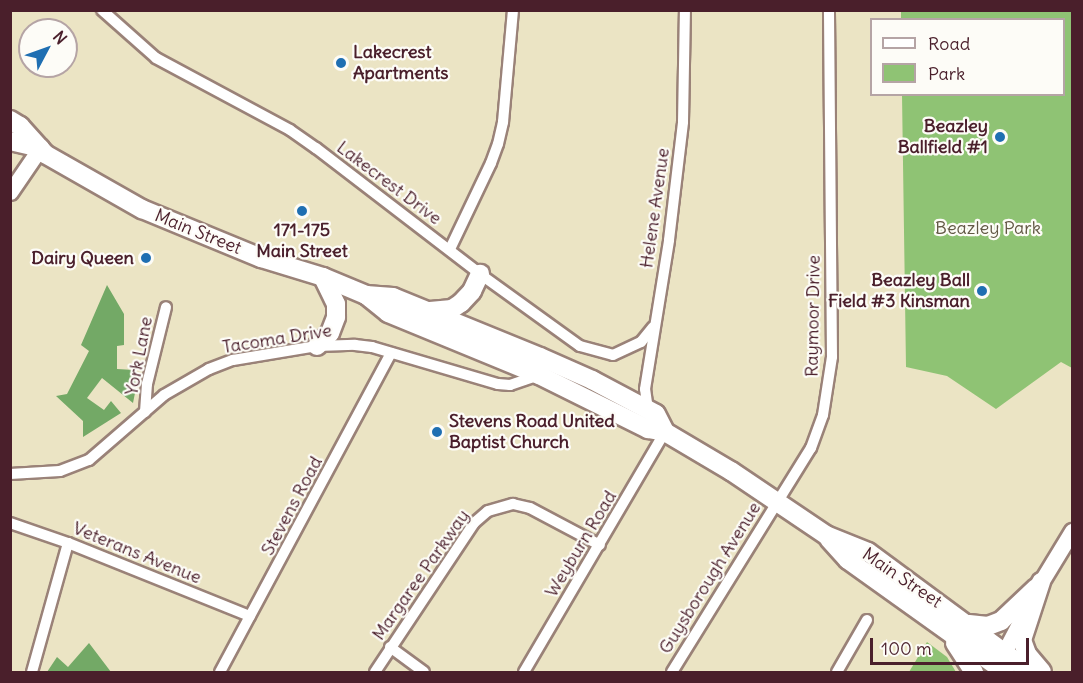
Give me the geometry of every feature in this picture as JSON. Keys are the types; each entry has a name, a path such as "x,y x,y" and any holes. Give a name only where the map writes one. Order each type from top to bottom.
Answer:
{"main road":[{"name":"Main Street","path":"10,120 45,154 70,170 151,213 261,258 323,277 366,295 388,313 539,375 648,429 665,432 777,501 826,535 868,552 969,624 1000,666"},
{"name":"Main Street","path":"10,141 40,148"},
{"path":"430,311 452,309 461,303 472,291 480,274"},
{"path":"317,346 330,333 336,317 336,304 323,277"},
{"name":"Main Street","path":"366,295 393,297 551,361 656,414 665,432"},
{"name":"Main Street","path":"826,535 848,560 949,634 1000,666 1031,672"},
{"path":"969,624 988,626 1001,621 1041,582"},
{"path":"1041,582 1022,640 1027,654 1042,672"},
{"path":"949,634 974,672"}],"street":[{"name":"Lakecrest Drive","path":"102,10 156,58 302,138 566,337 591,351 613,355 640,342 653,327"},
{"path":"450,249 491,164 498,144 503,122 513,10"},
{"name":"Helene Avenue","path":"648,410 645,389 653,327 669,240 683,122 685,10"},
{"name":"Raymoor Drive","path":"777,501 811,448 818,431 831,368 829,10"},
{"path":"10,192 40,148"},
{"name":"York Lane","path":"145,412 147,384 166,307"},
{"name":"Tacoma Drive","path":"10,474 73,468 102,451 164,396 208,369 233,360 317,346 355,345 392,353 498,384 510,385 539,375"},
{"name":"Stevens Road","path":"220,672 392,353"},
{"name":"Weyburn Road","path":"524,672 665,432"},
{"name":"Guysborough Avenue","path":"672,672 777,501"},
{"name":"Margaree Parkway","path":"375,672 474,523 494,507 513,504 530,508 600,545"},
{"name":"Veterans Avenue","path":"10,523 68,543 250,616"},
{"path":"1000,666 1041,582 1072,531"},
{"path":"32,672 68,543"},
{"path":"837,672 867,620"},
{"path":"390,647 424,672"}],"green space":[{"name":"Beazley Park","path":"901,11 1072,11 1072,368 1061,362 996,409 947,376 906,367 902,96 1065,96 1065,18 901,18"},
{"path":"107,285 124,314 124,345 117,346 117,369 134,370 136,388 133,403 102,378 87,398 104,410 111,401 121,413 83,437 83,421 56,396 67,394 89,351 81,345"},
{"path":"927,642 947,657 956,672 909,672"},
{"path":"89,643 111,672 47,672 57,657 68,667"}],"place":[{"name":"Lakecrest Apartments","path":"341,63"},
{"name":"Beazley Ballfield #1","path":"1000,137"},
{"name":"171-175 Main Street","path":"302,211"},
{"name":"Dairy Queen","path":"146,258"},
{"name":"Beazley Ball Field #3 Kinsman","path":"982,291"},
{"name":"Stevens Road United Baptist Church","path":"437,432"}]}
